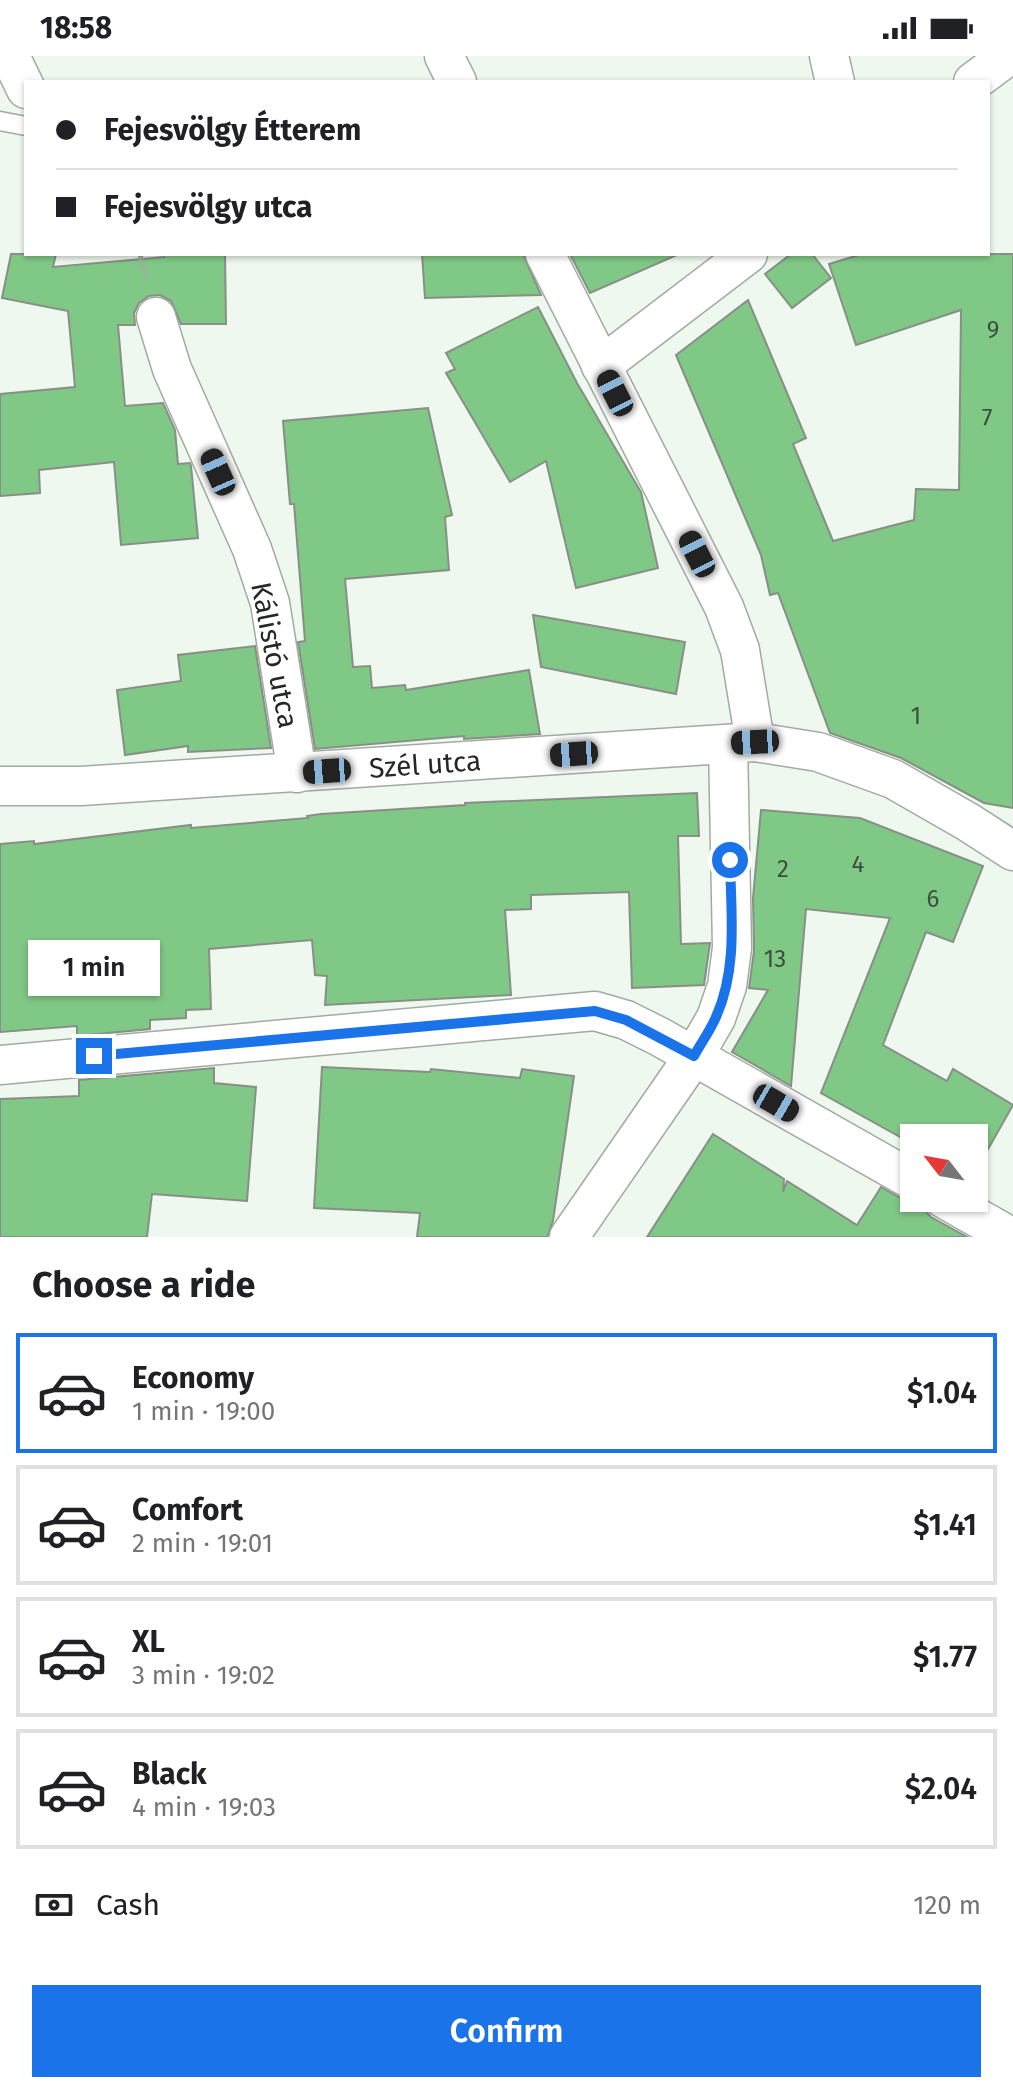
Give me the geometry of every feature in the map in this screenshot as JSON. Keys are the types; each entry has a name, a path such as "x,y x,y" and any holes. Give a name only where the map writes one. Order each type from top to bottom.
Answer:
{"street":[{"path":"10,56 24,85"},
{"path":"444,56 456,80"},
{"path":"829,56 835,80"},
{"path":"976,80 1008,56"},
{"path":"546,256 724,607 740,650 741,743 732,948 727,986 716,1018 694,1056 569,1237"},
{"path":"601,366 745,256"},
{"name":"Kálistó utca","path":"156,317 172,369 252,549 270,603 297,773"},
{"name":"Szél utca","path":"0,786 81,786 741,743 818,752 893,779 1013,851"},
{"path":"0,1065 595,1011 626,1020 694,1056 900,1173"},
{"path":"967,1212 1011,1237"}],"lane":[{"path":"0,121 24,126"}],"building":[{"path":"11,254 56,256 53,267 164,256 225,256 226,324 181,324 171,301 160,295 149,296 139,303 134,313 135,325 118,325 125,406 163,403 175,430 178,464 190,463 191,466 198,538 121,545 114,462 39,470 40,493 0,496 0,394 75,387 68,311 2,298"},
{"path":"1013,254 1013,808 984,803 901,758 830,733 778,593 770,595 761,555 676,355 748,300 806,438 793,444 833,541 914,520 916,489 959,490 961,310 856,345 829,264 855,256"},
{"path":"422,256 524,256 541,295 425,298"},
{"path":"571,256 674,256 590,293"},
{"path":"788,256 814,256 831,278 792,308 765,274"},
{"path":"538,307 577,383 641,492 658,568 576,588 546,461 510,482 446,373 455,369 446,353"},
{"path":"428,408 452,515 445,517 449,570 345,579 353,667 370,666 372,688 405,685 406,690 529,670 540,734 464,739 464,736 315,749 298,642 305,641 294,504 290,504 283,421"},
{"path":"533,615 685,642 676,694 541,667"},
{"path":"255,646 271,748 188,752 188,746 125,755 117,690 181,681 178,655"},
{"path":"697,793 699,836 678,836 681,944 710,943 704,985 632,988 629,892 531,895 531,909 505,910 511,995 325,1005 327,976 315,975 312,940 209,949 211,1009 186,1010 186,1018 150,1020 150,1029 77,1036 77,1026 0,1032 0,844 34,841 34,844 191,825 191,828 465,803"},
{"path":"761,810 860,818 983,866 953,942 926,932 883,1045 947,1081 953,1069 1013,1105 988,1149 988,1124 900,1124 900,1137 821,1093 890,918 806,909 791,1086 732,1052 768,990 749,988 754,951 753,898"},
{"path":"322,1067 430,1072 431,1069 520,1078 522,1069 574,1076 553,1221 547,1237 417,1237 420,1213 314,1208"},
{"path":"214,1068 214,1083 256,1087 247,1201 152,1194 147,1237 0,1237 0,1099 79,1096 79,1080"},
{"path":"713,1134 784,1179 783,1192 787,1181 857,1225 881,1187 900,1198 900,1212 926,1212 967,1237 647,1237"}],"route":[{"path":"94,1056 595,1011 626,1020 694,1056 716,1018 727,986 732,948 730,860"}]}
